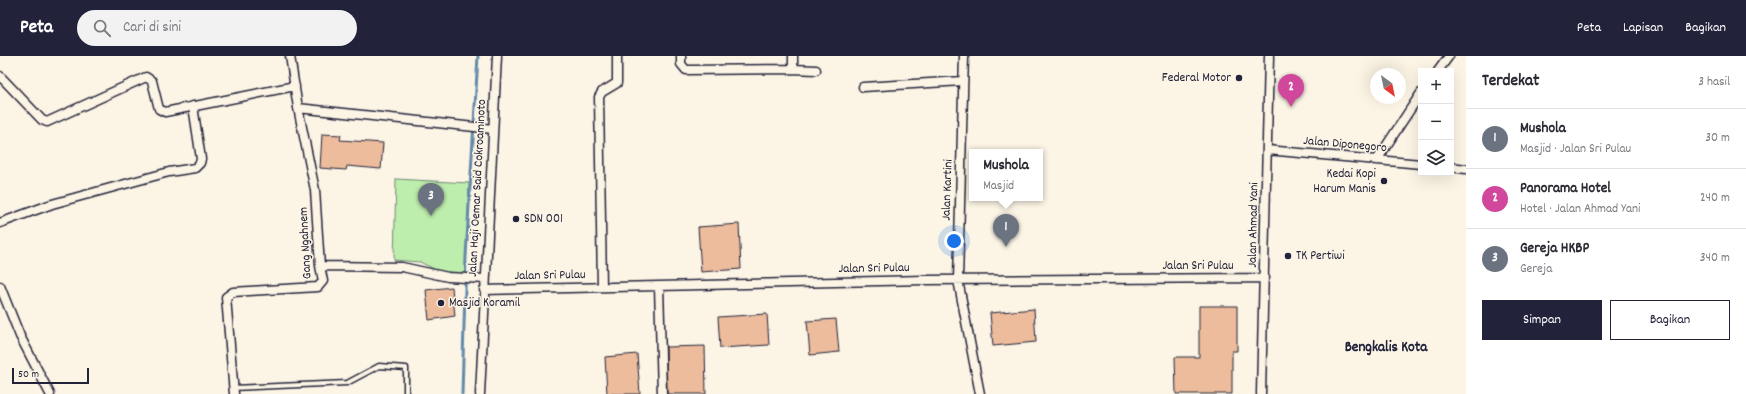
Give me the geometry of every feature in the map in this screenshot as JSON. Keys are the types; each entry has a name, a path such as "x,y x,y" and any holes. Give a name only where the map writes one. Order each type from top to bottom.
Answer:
{"street":[{"name":"Gang Ngahnem","path":"233,391 226,297 233,292 318,287 323,281 320,266 315,190 298,108 290,56"},
{"name":"Jalan Haji Oemar Said Cokroaminoto","path":"480,394 484,290 481,279 489,129 497,56"},
{"path":"602,287 599,97 602,92 617,83 617,56"},
{"path":"681,56 681,64 686,70 816,70"},
{"path":"793,56 793,69"},
{"name":"Jalan Kartini","path":"964,56 958,280 980,394"},
{"name":"Jalan Ahmad Yani","path":"1261,394 1265,278 1269,56"},
{"path":"1440,68 1449,56"},
{"path":"0,76 42,120 47,122 146,77 152,81 160,110 169,112 295,86"},
{"path":"863,87 964,81"},
{"path":"1376,160 1418,97"},
{"path":"0,223 52,204 162,173 195,168 200,163 201,159 194,106"},
{"path":"298,108 489,129"},
{"name":"Jalan Diponegoro","path":"1267,150 1418,164"},
{"path":"1454,168 1466,169"},
{"path":"320,266 402,267 458,279 481,279"},
{"name":"Jalan Sri Pulau","path":"484,290 925,280 1265,278"},
{"path":"0,286 20,336 50,394"},
{"path":"659,286 662,394"}],"lane":[{"path":"233,391 347,383 379,366 406,368 406,394"}],"green space":[{"path":"396,179 469,183 466,274 446,275 420,262 394,260"}],"building":[{"path":"322,134 341,135 340,140 383,143 381,169 347,166 346,170 320,168"},
{"path":"739,224 741,269 701,272 698,227"},
{"name":"Masjid Koramil","path":"452,287 455,316 429,320 426,290"},
{"path":"1199,306 1237,306 1237,351 1232,351 1232,394 1176,394 1175,357 1199,357"},
{"path":"1034,309 1036,342 993,346 990,313"},
{"path":"767,314 769,345 720,348 718,317"},
{"path":"836,319 839,352 810,355 807,321"},
{"path":"705,346 706,394 667,394 666,347"},
{"path":"637,354 640,394 607,394 605,357"}],"waterway":[{"path":"462,394 466,256 478,56"}],"place":[{"name":"Federal Motor","path":"1239,78"},
{"name":"Panorama Hotel","path":"1291,107"},
{"name":"Kedai Kopi Harum Manis","path":"1384,181"},
{"name":"Gereja HKBP","path":"431,216"},
{"name":"SDN 001","path":"516,219"},
{"name":"Mushola","path":"1006,247"},
{"name":"TK Pertiwi","path":"1288,256"},
{"name":"Masjid Koramil","path":"441,303"}],"district":[{"name":"Bengkalis Kota","path":"1386,348"}]}
